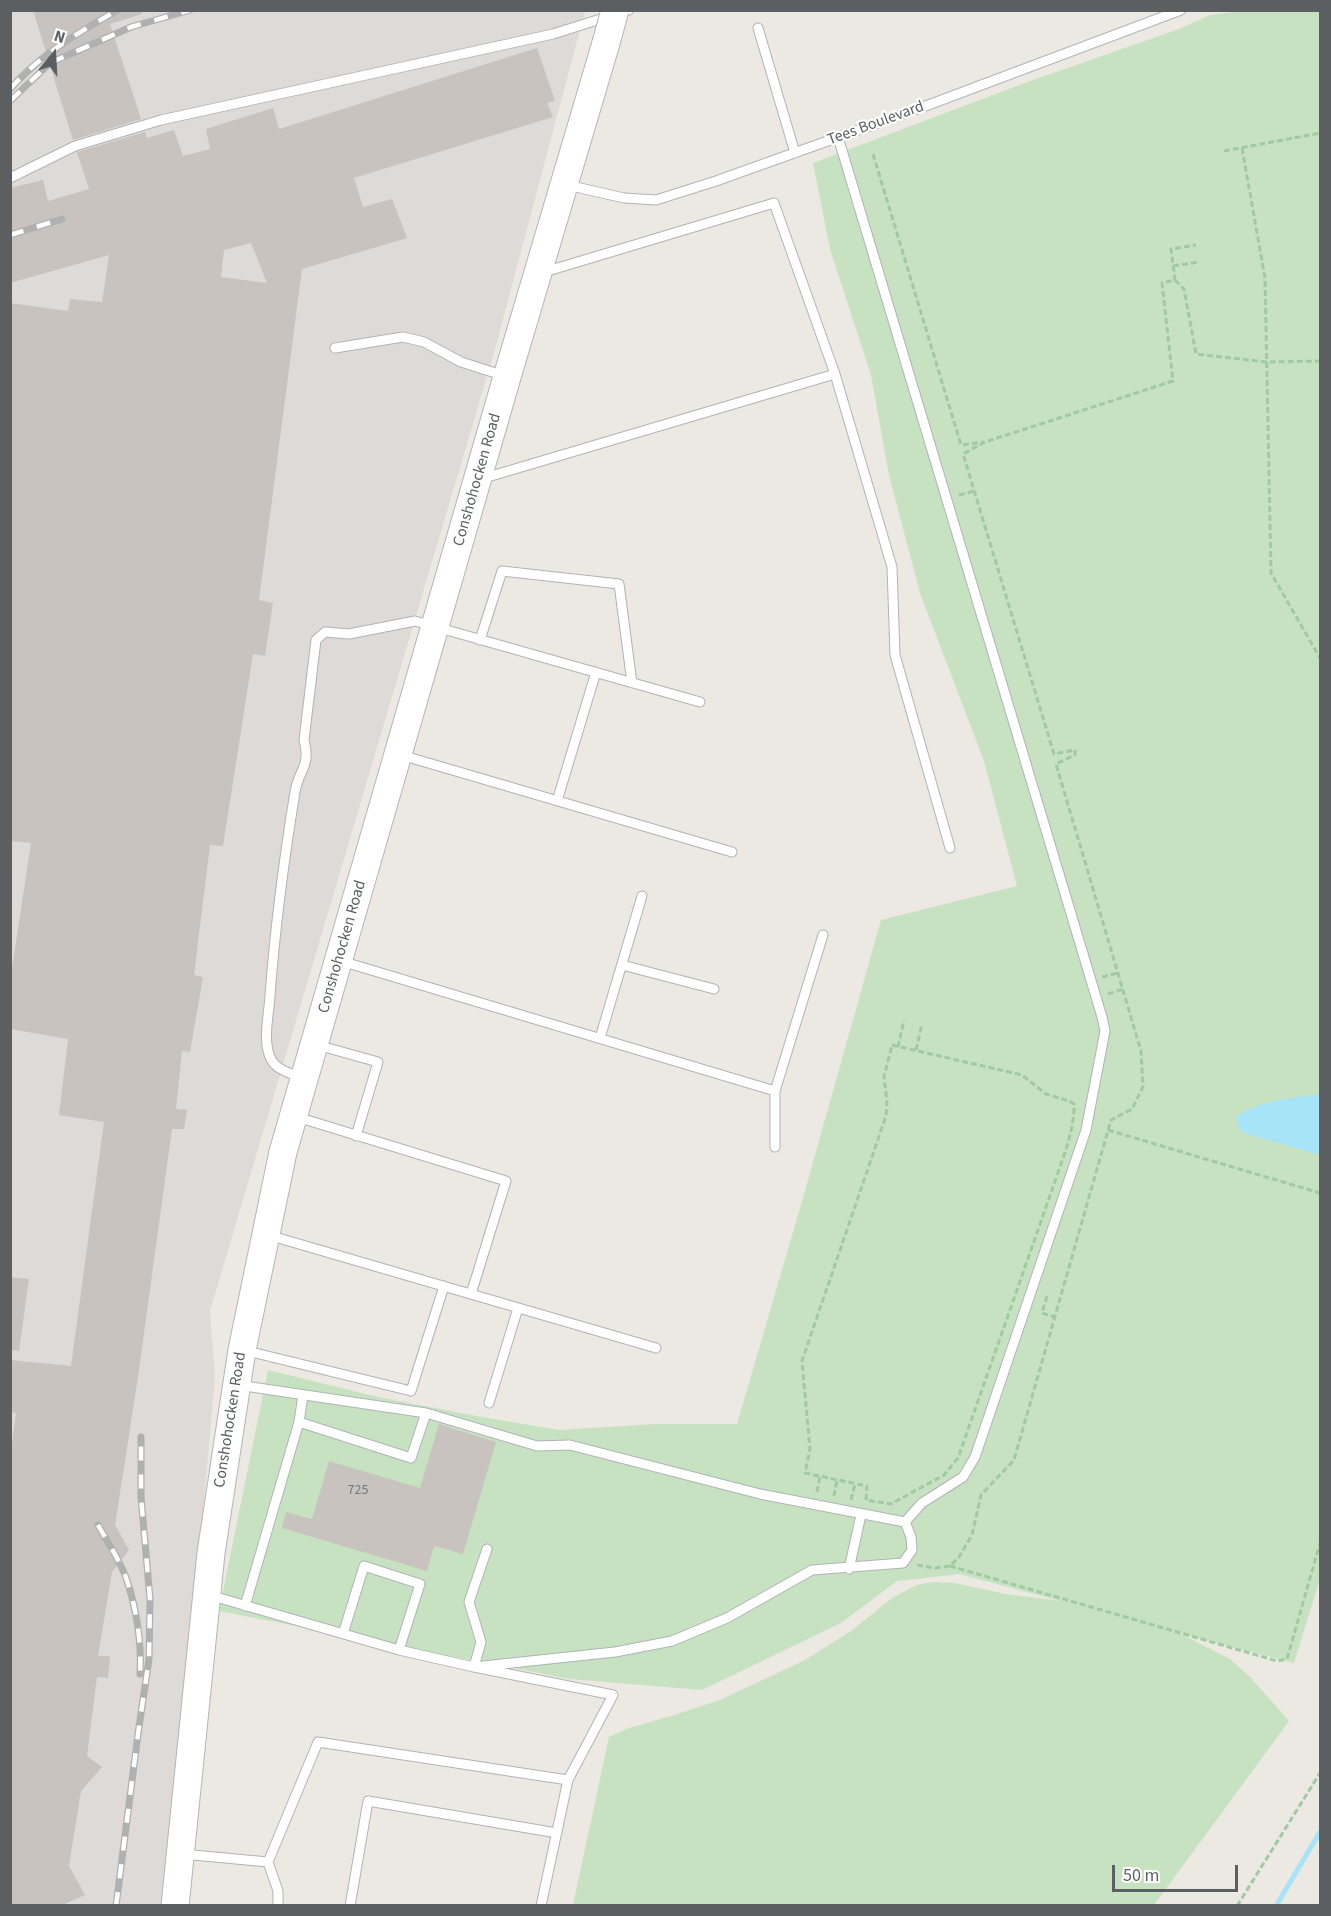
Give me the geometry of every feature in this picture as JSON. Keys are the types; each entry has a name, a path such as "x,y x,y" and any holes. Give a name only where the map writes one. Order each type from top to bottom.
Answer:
{"main road":[{"name":"Conshohocken Road","path":"175,1905 211,1553 242,1350 283,1152 615,10"}],"lane":[{"path":"10,178 75,146 161,120 553,34 629,10"},
{"name":"Tees Boulevard","path":"565,184 624,198 656,200 795,153 1181,10"},
{"path":"758,28 795,153"},
{"path":"838,137 1105,1031 1086,1131 975,1456 963,1477 922,1503 905,1522"},
{"path":"539,274 774,203 835,374 892,567 895,655 950,848"},
{"path":"335,348 403,337 423,342 461,362 507,377"},
{"path":"479,480 835,374"},
{"path":"480,640 502,571 619,584 632,683"},
{"path":"304,1079 274,1064 270,1058 267,1038 281,882 295,788 308,756 304,740 316,640 325,632 349,634 415,621 700,702"},
{"path":"557,801 596,672"},
{"path":"399,755 732,852"},
{"path":"600,1038 642,896"},
{"path":"775,1148 775,1091 823,935"},
{"path":"339,961 775,1091"},
{"path":"622,964 714,989"},
{"path":"314,1045 378,1062 356,1136"},
{"path":"294,1116 506,1181 471,1294"},
{"path":"266,1234 656,1348"},
{"path":"242,1350 411,1391 444,1286"},
{"path":"489,1402 518,1308"},
{"path":"237,1385 426,1413 537,1446 570,1445 760,1494 905,1522"},
{"path":"245,1606 299,1422 303,1395"},
{"path":"299,1422 411,1458 426,1413"},
{"path":"849,1569 861,1515"},
{"path":"474,1667 615,1652 672,1641 727,1618 812,1570 849,1569 903,1563 912,1550 911,1537 905,1522"},
{"path":"474,1667 480,1642 469,1602 487,1549"},
{"path":"343,1634 364,1566 420,1584 399,1650"},
{"path":"207,1595 399,1650 613,1695 568,1780 541,1905"},
{"path":"278,1905 278,1891 268,1862 318,1742 568,1780"},
{"path":"350,1905 368,1802 557,1833"},
{"path":"180,1854 268,1862"}],"path":[{"path":"1224,152 1320,133"},
{"path":"1242,148 1265,278 1271,573 1320,658"},
{"path":"873,154 1141,1051 1143,1087 1132,1109 1111,1120 1014,1460 981,1496 972,1535 959,1557 950,1566"},
{"path":"1196,244 1171,249 1175,280 1184,289 1196,354 1267,362 1320,361"},
{"path":"1173,266 1199,262"},
{"path":"963,454 985,442 1173,381 1162,283 1175,280"},
{"path":"961,445 985,442"},
{"path":"947,499 974,491"},
{"path":"1054,754 1075,750 1075,755 1056,764"},
{"path":"898,1047 904,1020"},
{"path":"916,1050 922,1024"},
{"path":"892,1045 916,1050 1022,1075 1046,1094 1074,1104 1074,1112 1066,1148 1052,1190 958,1458 944,1475 891,1504 866,1500 867,1486 805,1473 810,1449 802,1361 886,1116 884,1077 892,1045"},
{"path":"1108,1130 1320,1193"},
{"path":"1047,1296 1042,1313 1055,1317"},
{"path":"903,1563 935,1568 950,1566 1277,1661 1287,1659 1320,1544"},
{"path":"1237,1905 1320,1773"}],"shaded area":[{"path":"11,11 585,11 495,349 210,1311 215,1377 168,1905 11,1906"}],"green space":[{"path":"1250,10 1320,11 1320,1579 1294,1663 1179,1633 1230,1659 1250,1677 1289,1721 1154,1905 573,1905 609,1737 629,1728 720,1700 805,1660 851,1631 892,1598 917,1585 933,1582 955,1583 1006,1594 1061,1601 959,1574 897,1581 841,1623 702,1690 570,1679 219,1611 268,1370 378,1397 559,1430 656,1424 737,1424 881,920 1017,886 984,761 920,593 889,475 871,375 830,249 813,163 1022,84 1179,29 1210,15"}],"water":[{"path":"1320,1094 1320,1155 1244,1133 1238,1127 1236,1117 1246,1111 1266,1103"}],"building":[{"path":"33,10 141,10 142,14 110,24 141,119 73,140"},
{"path":"537,48 555,101 547,103 553,117 354,178 363,207 392,199 407,238 302,269 259,600 273,603 265,656 253,654 223,846 210,845 194,975 203,977 190,1052 182,1051 176,1109 187,1110 184,1129 172,1129 115,1525 129,1550 112,1572 98,1656 110,1656 108,1678 97,1677 87,1756 102,1767 81,1791 69,1866 85,1895 62,1905 10,1905 10,1459 16,1413 10,1412 10,1360 71,1366 104,1122 59,1115 68,1039 10,1029 10,981 31,843 10,841 10,303 68,311 70,299 102,302 109,255 10,283 10,188 43,180 48,201 89,189 77,152 145,132 147,138 174,130 183,156 210,149 206,129 273,108 279,129","holes":["251,243 267,283 221,277 224,250"]},
{"path":"10,1277 29,1279 19,1351 10,1350"},
{"path":"439,1424 496,1442 463,1554 434,1546 427,1571 282,1528 286,1512 312,1519 329,1461 420,1488"}],"waterway":[{"path":"1276,1906 1320,1832"}],"railway":[{"path":"10,89 47,55 118,10"},
{"path":"10,101 50,63 131,27 190,10"},
{"path":"10,235 62,219"},
{"path":"116,1906 149,1659 150,1599 141,1497 141,1437"},
{"path":"98,1525 119,1562 129,1587 139,1637 140,1674"}]}
